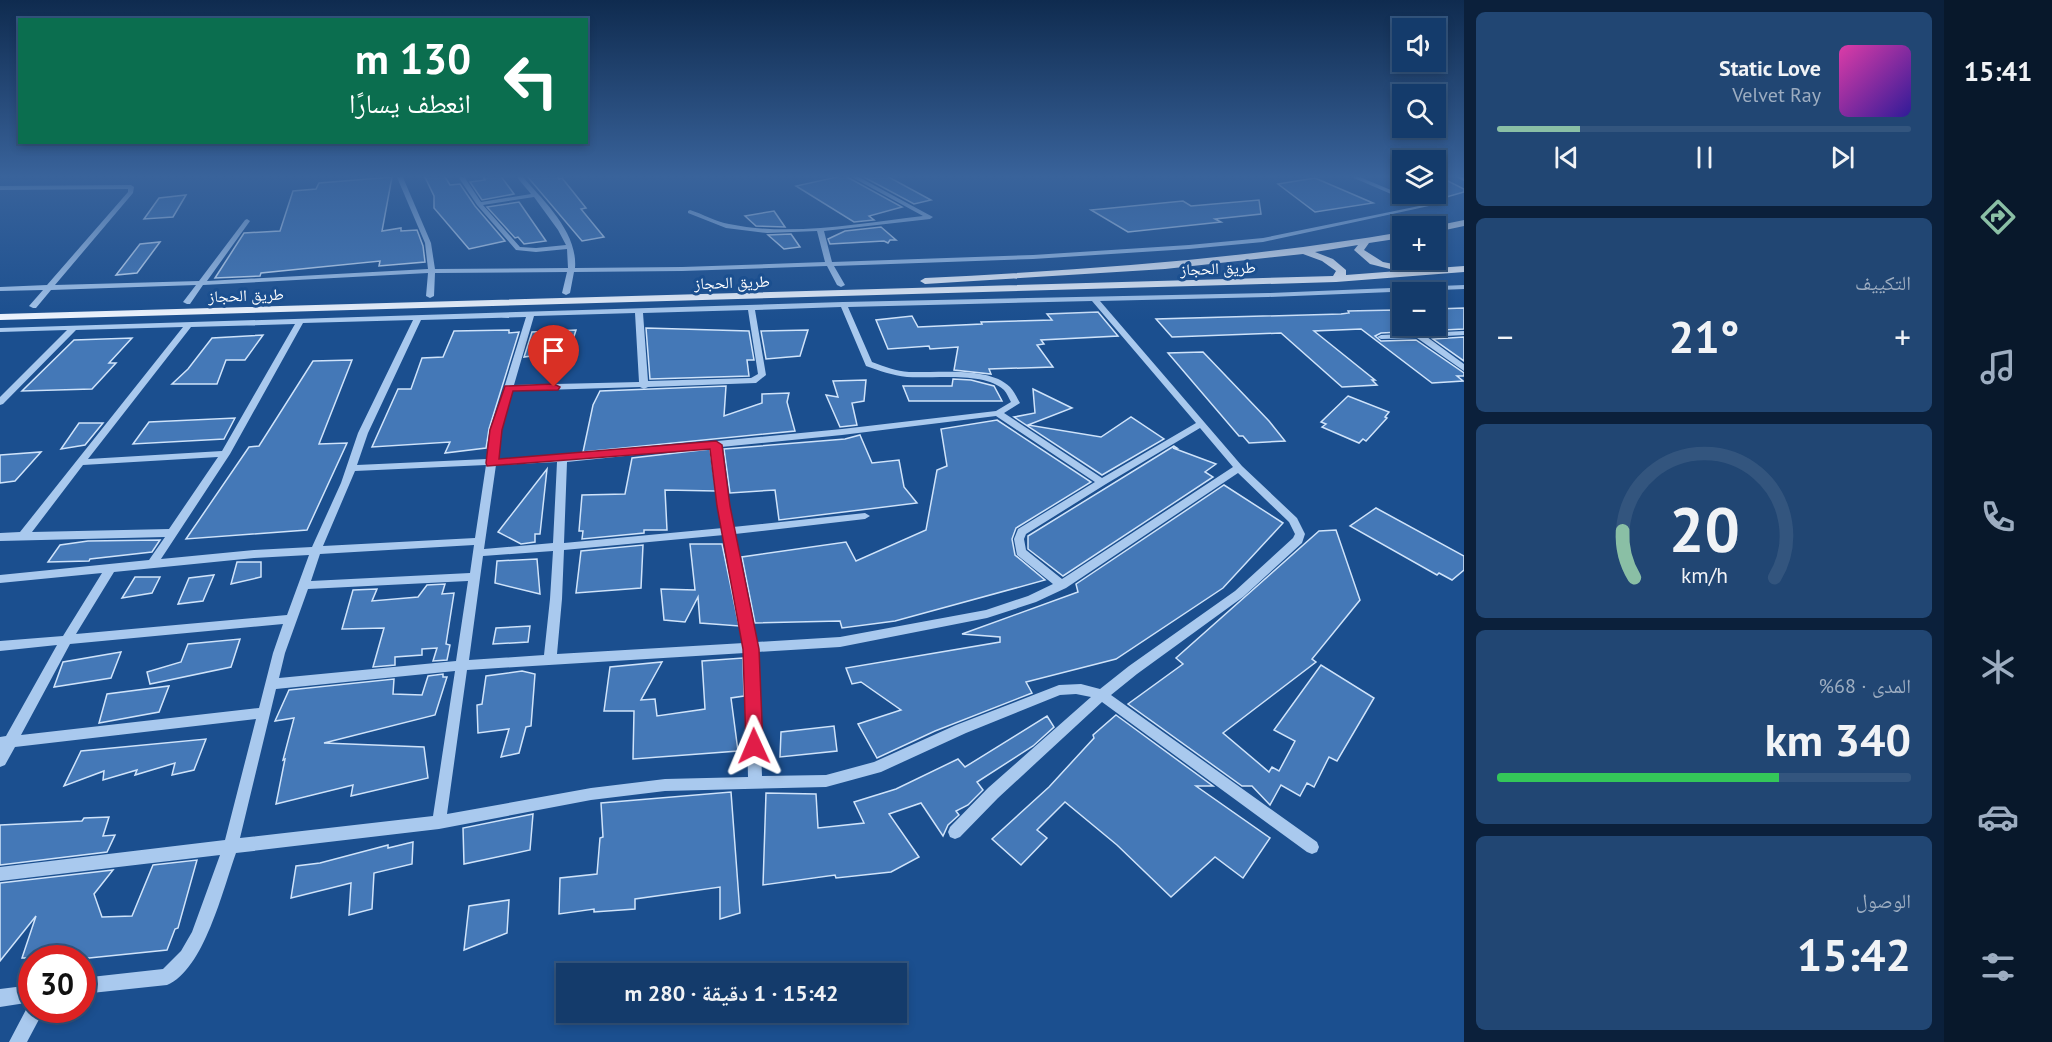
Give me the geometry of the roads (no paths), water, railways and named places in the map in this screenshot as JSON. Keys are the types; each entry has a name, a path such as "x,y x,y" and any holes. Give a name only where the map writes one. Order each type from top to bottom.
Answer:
{"main road":[{"path":"1446,227 1464,224"},
{"name":"طريق الحجاز","path":"0,307 841,285 1074,274 1163,267 1392,237"},
{"path":"1366,242 1359,250 1362,255 1377,263 1397,268 1444,272"},
{"path":"1294,251 1316,254 1336,265 1341,270 1341,275 1336,279"},
{"name":"طريق الحجاز","path":"0,317 1336,279 1464,269"}],"street":[{"path":"33,306 104,224"},
{"path":"187,302 245,224"},
{"path":"420,224 428,243 432,271 430,296"},
{"path":"496,224 518,249 536,250 571,246"},
{"path":"555,224 571,246 571,270 566,292"},
{"path":"720,224 767,231 820,229 869,224"},
{"path":"0,289 202,283 432,271 830,264 1033,257 1263,240 1341,224"},
{"path":"820,229 830,264 841,285"},
{"path":"1158,284 1171,296"},
{"path":"0,330 1464,287"},
{"path":"955,832 984,801 1102,695 1239,594 1298,540 1300,534 1293,520 1239,468 1094,298"},
{"path":"351,468 562,459 716,445 998,413 1016,403 1014,395 1000,381 992,378 893,375 869,364 843,304"},
{"path":"509,388 746,383 757,380 762,375 751,307"},
{"path":"639,310 644,386"},
{"path":"439,822 496,430 531,314"},
{"path":"96,985 167,977 187,957 199,936 230,848 271,684 316,550 351,468 363,433 418,317"},
{"path":"152,564 225,454 300,321"},
{"path":"23,536 190,323"},
{"path":"0,402 74,328"},
{"path":"1446,334 1464,333"},
{"path":"1381,337 1419,336 1464,368"},
{"path":"998,413 1102,482"},
{"path":"1062,585 1021,552 1019,539 1022,532 1201,424"},
{"path":"716,445 729,532 751,649 755,783"},
{"path":"82,462 225,454"},
{"path":"550,658 559,546 562,459"},
{"path":"271,684 550,658 751,649 840,642 976,616 1032,598 1062,585 1239,468"},
{"path":"479,553 729,532 865,516"},
{"path":"0,537 173,532"},
{"path":"0,579 316,550 480,541"},
{"path":"0,761 5,743 111,568"},
{"path":"304,585 475,577"},
{"path":"0,646 292,619"},
{"path":"0,874 439,822 591,794 665,785 826,781 876,768 961,729 1059,690 1086,689 1102,695 1312,848"},
{"path":"5,743 263,713"},
{"path":"0,998 18,995"},
{"path":"18,1042 28,1023"}]}
